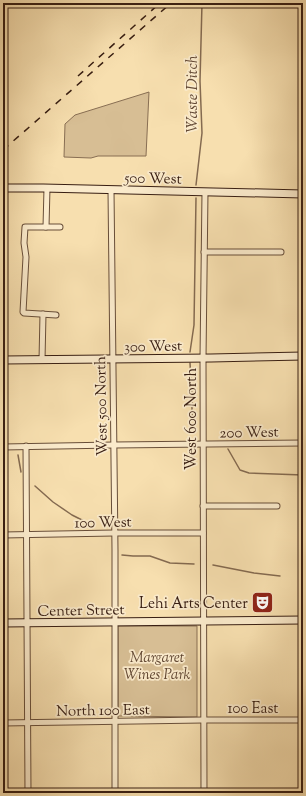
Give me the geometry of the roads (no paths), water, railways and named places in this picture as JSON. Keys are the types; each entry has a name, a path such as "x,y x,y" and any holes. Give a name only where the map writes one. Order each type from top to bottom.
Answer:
{"street":[{"name":"500 West","path":"3,188 303,194"},
{"path":"46,227 47,188"},
{"name":"West 500 North","path":"110,190 116,622 115,793"},
{"name":"West 600 North","path":"204,793 203,358 205,192"},
{"path":"56,315 23,312 26,257 24,243 25,227 60,227"},
{"path":"204,252 282,252"},
{"path":"42,360 43,314"},
{"name":"300 West","path":"3,360 303,356"},
{"name":"200 West","path":"3,447 303,443"},
{"path":"26,446 28,793"},
{"path":"204,506 277,506"},
{"name":"100 West","path":"3,536 114,533 203,533"},
{"name":"Center Street","path":"3,624 303,620"},
{"name":"100 East","path":"203,720 303,720"},
{"name":"North 100 East","path":"3,723 203,720"}],"waterway":[{"name":"Waste Ditch","path":"196,185 202,133 200,81 202,3"},
{"name":"Waste Ditch","path":"190,352 194,325 196,198"},
{"name":"Waste Ditch","path":"190,363 192,397"},
{"name":"Waste Ditch","path":"192,401 192,419 196,423"},
{"path":"3,433 7,439"},
{"name":"Waste Ditch","path":"228,449 240,470 249,473 303,475"},
{"path":"18,455 21,472"},
{"path":"35,486 53,502 72,515 86,522"},
{"path":"122,555 150,556 170,563 194,564"},
{"path":"213,565 254,573 280,576"}],"railway":[{"path":"78,76 160,3"},
{"path":"3,150 171,3"}],"place":[{"name":"Lehi Arts Center","path":"263,603"}],"park label":[{"name":"Margaret Wines Park","path":"157,666"}]}
